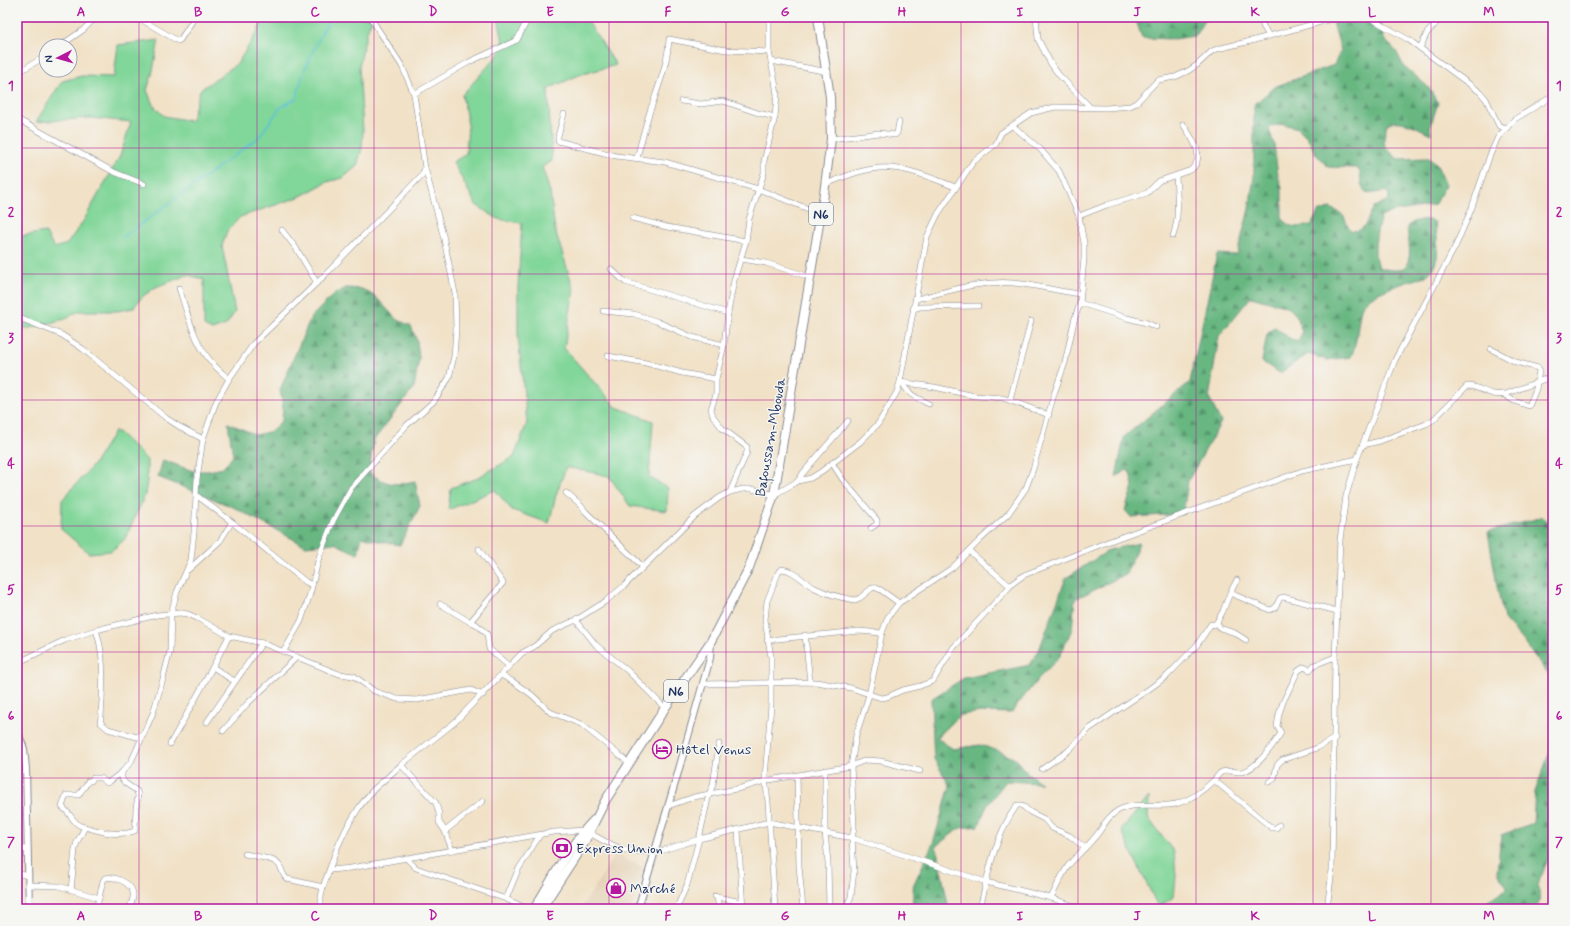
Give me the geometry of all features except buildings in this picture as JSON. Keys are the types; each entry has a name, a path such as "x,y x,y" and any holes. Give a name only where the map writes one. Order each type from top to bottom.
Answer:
{"highway":[{"name":"Bafoussam-Mbouda","path":"541,909 629,763 711,641 749,568 774,495 826,184 831,138 832,117 828,72 818,17"},
{"name":"Bafoussam-Mbouda","path":"534,909 572,846 587,831"}],"street":[{"path":"71,38 96,17"},
{"path":"137,17 178,41 195,17"},
{"path":"284,651 301,621 310,594 319,557 333,521 352,488 406,426 434,401 449,378 454,356 456,330 455,293 443,235 425,168 414,94 402,66 370,17"},
{"path":"414,94 469,62 517,40 529,17"},
{"path":"730,492 747,452 747,447 722,428 713,416 711,409 716,394 716,379 724,345 734,280 746,241 749,219 764,173 764,161 775,117 777,95 769,52 769,17"},
{"path":"1036,17 1038,38 1051,64 1059,75 1090,107"},
{"path":"1260,17 1269,36"},
{"path":"321,909 323,887 337,848 347,827 360,806 373,790 401,765 455,722 483,695 522,653 535,646 552,631 576,620 606,601 624,586 695,516 730,492 748,489 774,495 798,481 815,476 860,442 878,424 897,392 901,382 927,237 933,223 955,187 973,162 996,144 1001,133 1028,114 1044,109 1065,107 1106,108 1130,106 1136,103 1158,80 1175,77 1188,71 1212,51 1338,17"},
{"path":"1368,17 1409,40 1480,92 1486,99 1499,126 1507,128"},
{"path":"1420,48 1427,33 1441,17"},
{"path":"1537,17 1551,17"},
{"path":"636,158 660,80 670,39 726,50 769,52"},
{"path":"17,73 38,61"},
{"path":"771,61 828,72"},
{"path":"1327,909 1332,870 1335,657 1340,540 1346,496 1357,459 1395,360 1456,245 1471,210 1490,154 1498,137 1515,119 1553,96"},
{"path":"681,101 705,104 723,101 758,114 775,117"},
{"path":"564,114 558,141 616,156 665,162 758,189 820,214"},
{"path":"17,119 114,172 144,184"},
{"path":"831,138 879,132 895,135 897,133 899,122"},
{"path":"1079,216 1107,205 1147,193 1159,181 1176,176 1195,167 1198,159 1195,142 1182,124"},
{"path":"845,909 850,901 854,871 852,838 854,816 851,766 856,735 863,709 869,695 882,633 888,617 899,603 952,568 1008,514 1026,488 1033,469 1054,394 1065,363 1074,320 1080,303 1084,258 1082,229 1079,216 1059,171 1040,149 1013,126"},
{"path":"122,772 122,779 125,783 137,791 138,796 135,831 124,833 108,832 78,825 66,809 62,807 65,796 79,795 80,791 86,788 88,781 91,781 93,778 101,778 107,783 122,772 131,762 153,713 170,651 171,613 177,592 188,570 192,553 196,479 203,439 216,402 229,379 254,343 316,283 422,175 425,168"},
{"path":"826,184 862,171 880,168 914,172 955,187"},
{"path":"1173,236 1178,217 1176,176"},
{"path":"632,218 667,227 746,241"},
{"path":"282,230 296,248 316,283"},
{"path":"741,260 766,264 810,277"},
{"path":"612,269 625,282 672,298 728,313"},
{"path":"916,299 962,287 997,283 1013,283 1080,294"},
{"path":"179,288 201,347 208,359 229,379"},
{"path":"1080,303 1156,327"},
{"path":"914,310 920,307 978,306"},
{"path":"603,311 634,314 656,321 692,337 724,345"},
{"path":"17,317 62,335 83,349 166,418 203,439"},
{"path":"1010,400 1031,321"},
{"path":"1491,349 1516,362 1538,368 1540,373 1529,406 1514,401 1503,394"},
{"path":"608,356 646,363 682,373 716,379"},
{"path":"1363,445 1380,441 1433,420 1466,386 1491,394 1503,394 1553,376"},
{"path":"901,382 934,387 974,396 996,396 1049,415"},
{"path":"901,382 913,397 930,404"},
{"path":"798,481 803,473 848,421"},
{"path":"702,684 810,682 838,686 881,698 903,690 928,684 933,681 953,648 1010,586 1031,571 1302,471 1357,459"},
{"path":"832,462 843,480 877,520 877,524 871,528"},
{"path":"566,493 643,567"},
{"path":"196,495 306,582 312,585"},
{"path":"188,570 220,541 232,522"},
{"path":"470,622 503,584 479,549"},
{"path":"969,551 1010,586"},
{"path":"774,909 765,781 771,713 771,657 765,626 766,607 779,572 782,569 790,571 822,592 857,600 874,587 881,590 899,603"},
{"path":"1042,770 1068,751 1089,729 1167,676 1197,645 1211,624 1214,625 1217,622 1236,580"},
{"path":"306,582 310,594"},
{"path":"1230,593 1270,610 1273,610 1280,598 1283,597 1337,611"},
{"path":"440,604 476,624 487,634 489,649 509,666"},
{"path":"17,663 65,640 96,630 157,615 171,613 188,614 208,623 229,636 262,643 339,674 354,676 374,692 397,699 417,700 471,690 483,695"},
{"path":"576,620 596,645 628,670 665,708"},
{"path":"1217,622 1220,628 1235,633 1246,640"},
{"path":"96,630 100,646 102,671 102,715 100,722 108,729 137,736 144,733"},
{"path":"767,640 805,635 859,631 882,633"},
{"path":"805,635 810,682"},
{"path":"170,744 229,636"},
{"path":"638,909 710,658 711,641"},
{"path":"207,722 262,643"},
{"path":"223,731 248,703 297,657"},
{"path":"1051,898 1068,867 1095,837 1108,818 1131,806 1176,804 1194,796 1214,780 1220,773 1224,771 1243,771 1266,755 1282,733 1277,726 1279,714 1298,671 1304,667 1310,670 1314,666 1335,657"},
{"path":"213,667 236,681"},
{"path":"501,675 532,695 550,712 581,724 629,763"},
{"path":"17,730 24,749 26,768 29,909"},
{"path":"1269,782 1274,779 1277,765 1282,760 1317,748 1335,738"},
{"path":"676,909 687,885 700,839 709,794 713,785 719,744"},
{"path":"668,806 709,794 741,788 765,781 851,766 871,759 920,771"},
{"path":"401,765 436,803 440,814 439,822 445,831 452,850"},
{"path":"825,770 825,832 828,863 829,909"},
{"path":"797,776 798,827 803,909"},
{"path":"1214,780 1272,828 1276,828 1278,825"},
{"path":"445,831 483,801"},
{"path":"980,909 995,849 1005,825 1017,805 1021,805 1030,812 1044,819 1052,828 1070,836 1085,848"},
{"path":"330,870 351,868 554,832 587,831 624,850 654,853 700,839 769,822 852,838 986,882 1051,898 1083,909"},
{"path":"71,890 75,849 85,827"},
{"path":"738,830 743,909"},
{"path":"506,899 518,870 540,835"},
{"path":"17,847 27,850"},
{"path":"245,854 274,861 279,864 284,876 287,879 323,887"},
{"path":"406,858 416,868 506,899 528,909"},
{"path":"17,873 28,876"},
{"path":"96,909 105,878 110,877 116,878 127,884 131,889 133,901 129,909"},
{"path":"28,885 59,886 99,898"},
{"path":"719,909 716,897 742,902"}],"shaded area":[{"name":"Marché","path":"616,853 626,860 644,867 632,909 581,909"}],"green space":[{"path":"266,17 373,17 367,31 359,67 363,131 362,148 357,166 343,178 327,182 299,197 240,217 227,231 222,246 235,312 226,325 212,330 204,326 204,279 187,275 156,287 143,296 133,308 117,311 79,311 65,319 23,330 17,323 17,237 45,232 54,248 67,244 84,220 120,156 131,122 90,118 36,122 62,81 82,76 114,77 118,45 159,40 152,75 147,90 153,105 164,116 191,121 200,90 238,63"},
{"path":"498,17 585,17 616,65 579,75 548,89 552,161 542,167 550,192 555,230 574,290 564,348 616,407 653,421 649,477 668,488 667,511 630,506 609,476 566,467 556,495 549,523 512,510 495,490 448,510 451,488 475,479 514,457 527,423 518,336 518,286 522,223 498,219 476,205 453,162 466,154 468,125 462,95 498,55 503,42"},
{"path":"1135,17 1206,17 1195,36 1174,39 1142,38"},
{"path":"1329,17 1378,17 1384,39 1396,51 1403,65 1428,87 1438,103 1430,127 1431,134 1409,124 1393,122 1387,124 1384,141 1389,151 1398,159 1429,158 1436,163 1446,185 1434,205 1392,212 1381,217 1376,236 1375,249 1378,267 1391,270 1401,269 1408,261 1409,254 1407,227 1413,222 1417,221 1424,220 1435,222 1438,251 1435,265 1426,276 1389,288 1364,303 1361,309 1355,345 1351,357 1327,360 1308,354 1280,373 1262,362 1267,334 1275,327 1289,338 1298,342 1302,333 1297,316 1288,307 1251,297 1219,336 1209,398 1221,422 1188,481 1183,514 1131,517 1125,510 1133,486 1130,472 1126,470 1116,477 1124,437 1190,382 1217,254 1237,255 1249,209 1254,177 1254,105 1274,87 1334,65 1341,50 1332,19","holes":["1283,124 1298,128 1307,137 1316,154 1328,167 1357,168 1360,171 1362,187 1366,192 1388,192 1388,200 1374,208 1361,229 1352,231 1343,215 1330,208 1318,212 1311,226 1291,226 1287,224 1282,217 1282,187 1278,176 1274,144 1269,129 1271,126"]},
{"path":"346,288 362,289 376,297 396,319 411,326 417,341 419,358 414,388 374,440 371,457 370,473 382,480 396,484 415,481 420,506 400,545 362,537 358,554 334,543 306,546 233,507 158,477 163,460 193,471 208,471 223,468 233,456 228,423 256,435 272,431 282,420 283,405 280,390 311,317 333,295"},
{"path":"114,432 118,432 147,460 145,495 125,539 111,551 89,553 61,529 62,500 94,464"},
{"path":"1543,517 1553,526 1553,681 1522,639 1504,619 1488,532"},
{"path":"1139,543 1126,574 1075,599 1072,629 1060,656 1038,679 1011,713 981,712 960,715 937,738 953,749 980,745 999,751 1017,760 1023,769 1041,783 1006,781 986,807 979,826 960,828 936,846 949,909 912,909 912,888 933,843 950,786 934,759 931,699 964,678 1030,665 1039,650 1066,578 1109,550"},
{"path":"1553,743 1553,848 1537,885 1540,897 1538,905 1536,909 1482,909 1482,905 1508,888 1497,872 1501,835 1533,823 1535,792"},
{"path":"1149,797 1148,818 1174,852 1176,876 1174,897 1158,907 1121,830"}],"waterway":[{"path":"122,238 258,138 280,108 297,98 306,67 330,17"}],"place":[{"name":"Hôtel Venus","path":"662,749"},
{"name":"Express Union","path":"562,848"},
{"name":"Marché","path":"616,888"}]}
